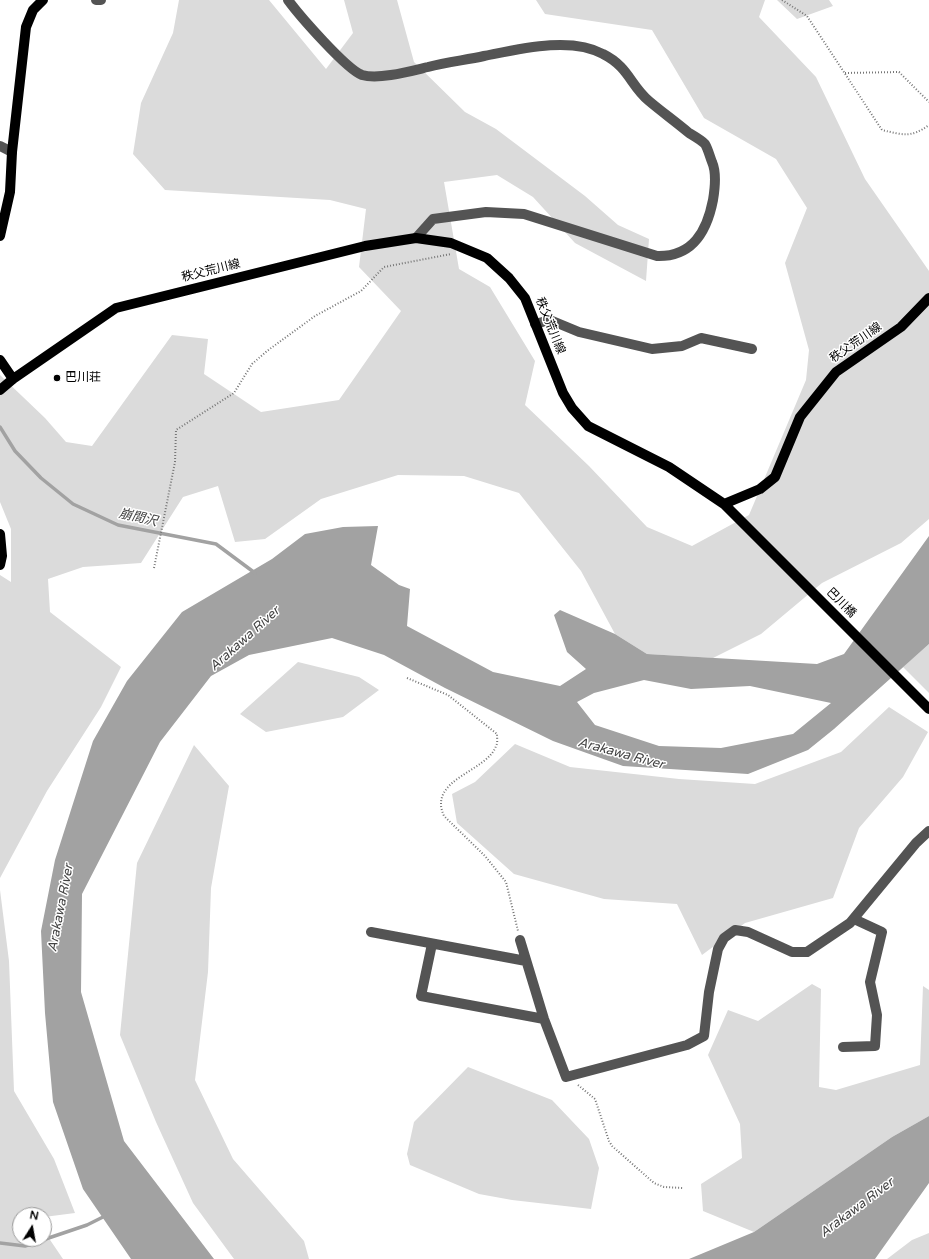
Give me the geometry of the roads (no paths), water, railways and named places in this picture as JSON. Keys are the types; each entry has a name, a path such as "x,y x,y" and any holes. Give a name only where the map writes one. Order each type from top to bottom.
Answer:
{"main road":[{"path":"0,236 10,192 12,152 26,27 33,10 43,0"},
{"name":"秩父荒川線","path":"0,390 13,378 116,308 365,246 416,238 451,243 464,247 487,258 510,278 525,298 563,393 572,408 588,426 668,467 724,504 760,489 775,477 800,417 836,372 901,327 929,298"},
{"path":"1,365 13,378"},
{"name":"巴川橋","path":"724,504 929,709"},
{"path":"0,534 2,556 0,565"}],"street":[{"path":"96,0 101,0"},
{"path":"288,0 302,18 341,58 361,75 378,76 513,50 554,46 586,47 602,53 618,62 647,100 704,144 713,164 715,188 710,216 700,238 686,250 671,256 657,256 524,214 486,212 432,219 416,238"},
{"path":"0,146 12,152"},
{"path":"535,324 550,320 579,332 652,349 682,346 701,338 752,349"},
{"path":"520,940 544,1019 566,1077 687,1045 704,1036 709,992 718,948 724,938 735,930 748,932 792,952 806,952 850,924 916,843 929,831"},
{"path":"843,1047 875,1046 877,1015 870,982 882,932 854,919"},
{"path":"371,932 526,961"},
{"path":"432,944 421,996 544,1019"}],"water":[{"name":"Arakawa River","path":"378,526 371,565 399,585 410,589 407,626 493,672 560,686 586,669 567,652 554,615 560,610 615,634 647,654 817,664 844,654 929,536 929,644 834,729 808,750 748,774 623,766 553,741 445,688 384,655 332,638 249,655 211,676 160,742 82,894 81,992 124,1141 214,1259 131,1259 83,1189 53,1102 45,1013 41,931 55,860 93,741 127,681 182,612 272,559 305,534 343,527","holes":["644,680 691,689 750,686 831,703 793,734 721,748 659,746 595,725 577,702 594,693"]},
{"name":"Arakawa River","path":"929,1116 929,1183 875,1259 689,1259 754,1232 892,1137"}],"waterway":[{"name":"崩間沢","path":"0,427 15,451 41,478 73,504 118,525 216,544 255,573"},
{"path":"0,1243 25,1246 87,1225 105,1216"}],"place":[{"name":"巴川荘","path":"57,378"}]}
